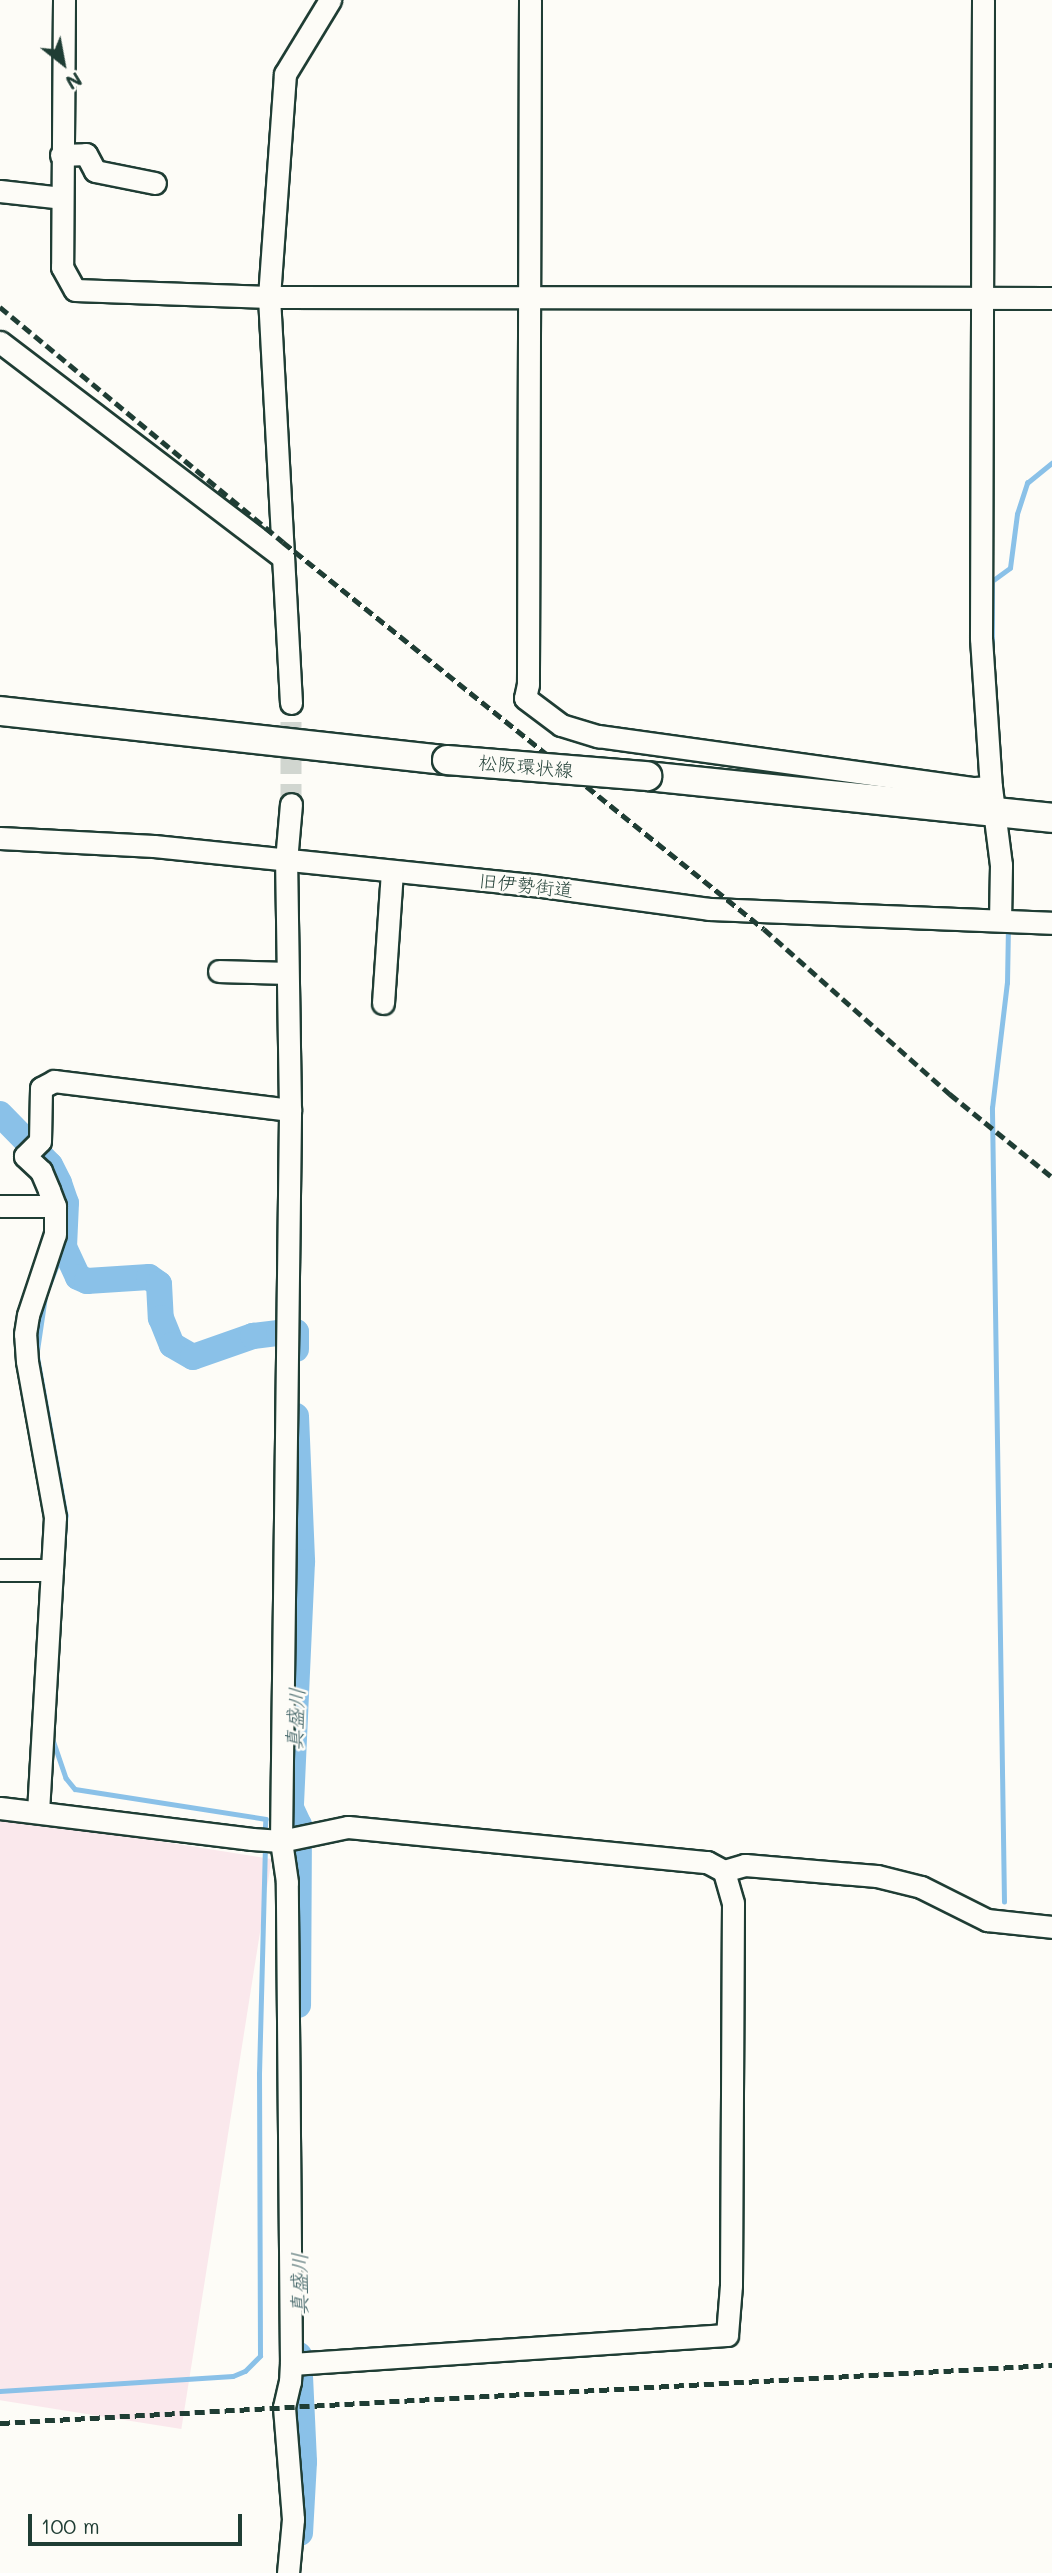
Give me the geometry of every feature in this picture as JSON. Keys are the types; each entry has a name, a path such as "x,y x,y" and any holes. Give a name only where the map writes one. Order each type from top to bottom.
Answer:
{"main road":[{"name":"松阪環状線","path":"0,711 447,760 993,798 1052,818"}],"street":[{"path":"64,0 62,267 75,290 269,297 1052,298"},
{"path":"291,703 269,297 285,74 330,0"},
{"path":"530,0 528,684 524,698 561,725 598,736 975,788 993,798"},
{"path":"983,0 981,638 991,689 993,798 1001,865 1000,919"},
{"path":"61,155 86,154 95,171 144,178 155,183"},
{"path":"0,191 62,198"},
{"path":"0,342 282,557"},
{"path":"288,2573 293,2519 284,2398 290,2382 287,1882 270,1840 287,1329 290,1110 286,861 291,804"},
{"name":"旧伊勢街道","path":"0,838 154,846 534,885 709,909 1052,923"},
{"path":"383,1003 393,872"},
{"path":"219,971 287,973"},
{"path":"38,1812 55,1517 27,1361 25,1334 28,1315 55,1234 55,1206 33,1148 41,1088 54,1082 290,1110"},
{"path":"0,1206 55,1206"},
{"path":"0,1570 52,1570"},
{"path":"0,1808 270,1840 348,1827 707,1862 724,1871 744,1865 877,1876 921,1887 987,1920 1052,1927"},
{"path":"290,2364 727,2335 731,2285 733,1903 724,1871"}],"shaded area":[{"path":"0,1816 272,1859 181,2429 0,2400"}],"waterway":[{"path":"992,657 992,581 1010,568 1017,514 1027,483 1052,463"},
{"path":"1004,1902 992,1108 1007,983 1008,927"},
{"name":"真盛川","path":"0,1114 50,1165 59,1183 66,1203 64,1247 78,1277 87,1281 149,1277 159,1284 161,1318 172,1345 193,1357 253,1336 279,1333 296,1332 296,1349"},
{"path":"49,1285 64,1247"},
{"path":"46,1293 37,1354 66,1515 64,1547"},
{"name":"真盛川","path":"296,1416 302,1562 291,1808 299,1825 298,2005"},
{"path":"52,1737 66,1778 75,1789 266,1819 265,1832"},
{"path":"0,2391 233,2376 245,2371 260,2356 259,2074 265,1845"},
{"name":"真盛川","path":"299,2355 304,2462 300,2533"}],"tunnel":[{"path":"291,703 291,804"}],"railway":[{"path":"0,307 283,542 764,929 950,1094 1052,1177"},
{"path":"0,2423 1052,2365"}]}
